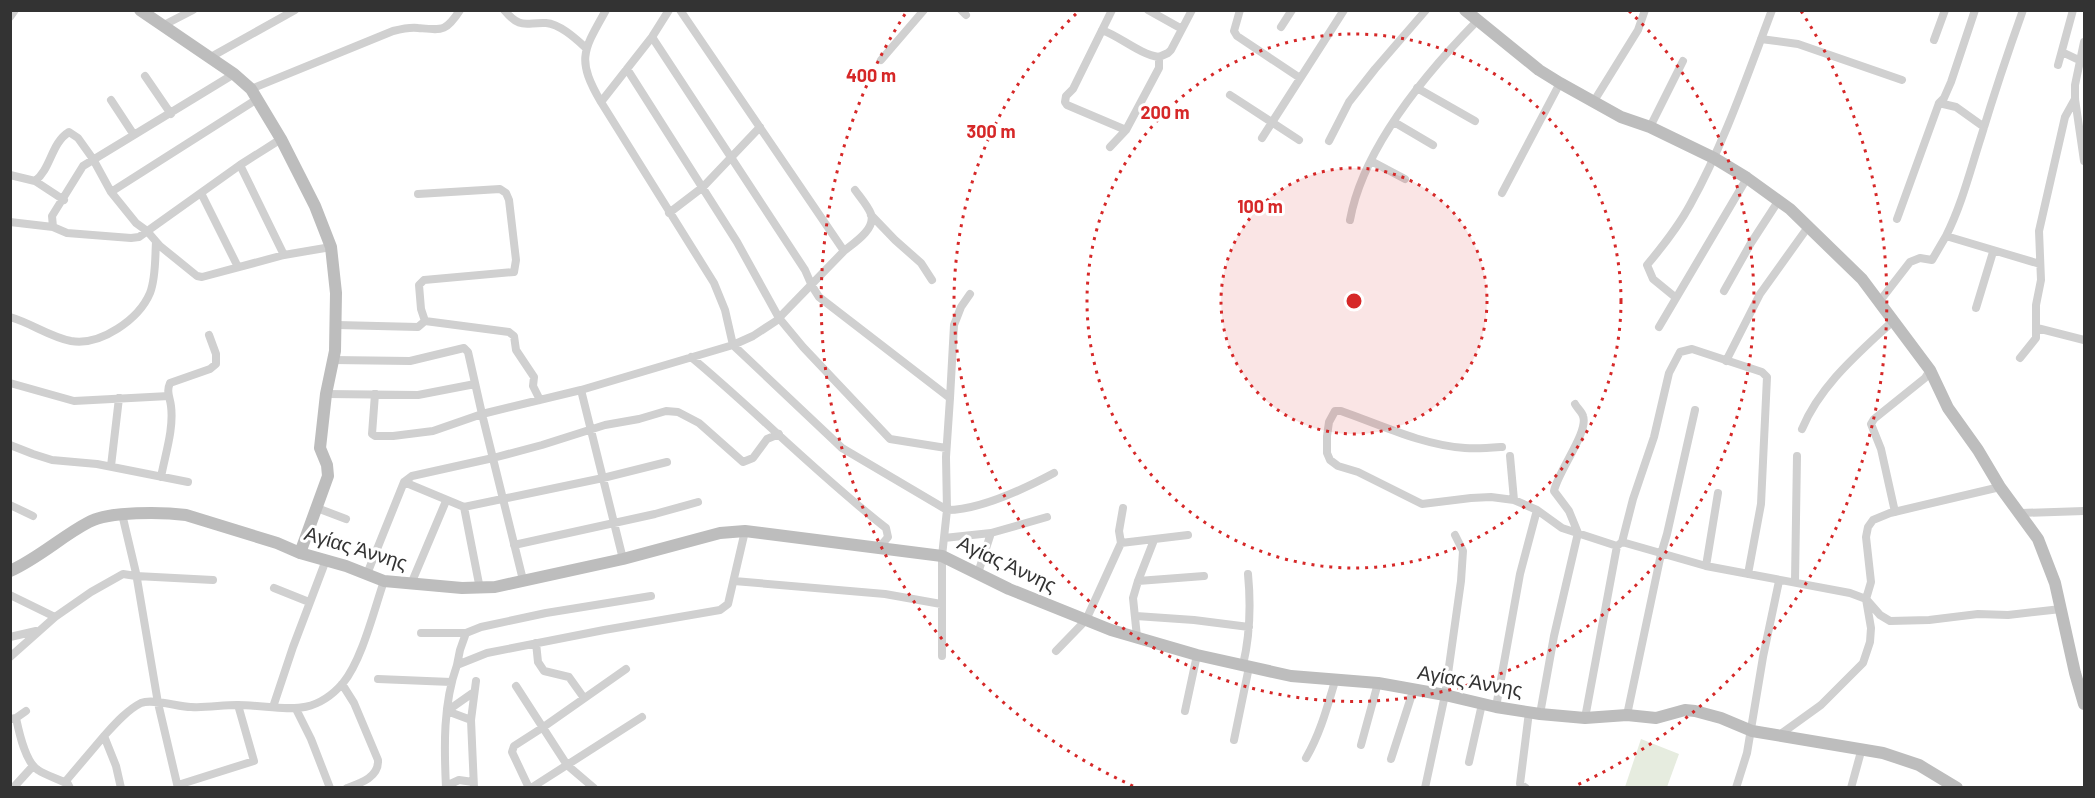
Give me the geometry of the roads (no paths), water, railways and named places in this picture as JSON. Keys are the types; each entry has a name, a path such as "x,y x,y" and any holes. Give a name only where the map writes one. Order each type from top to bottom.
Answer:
{"street":[{"path":"10,17 15,10"},
{"path":"140,10 234,74 254,94 281,139 315,206 331,247 336,284 337,325 320,448 327,465 328,477 300,553"},
{"path":"162,26 193,10"},
{"path":"209,58 295,10"},
{"path":"111,192 254,94 393,31 417,27 441,30 448,26 460,10"},
{"path":"504,10 512,19 522,24 554,25 586,48"},
{"path":"606,10 586,48 586,73 669,213 714,283 725,310 733,345 842,448 946,510 960,510 983,504 1054,473"},
{"path":"602,102 652,37 669,10"},
{"path":"680,10 844,251"},
{"path":"881,60 924,10"},
{"path":"1112,10 1073,89 1066,96 1065,102 1067,105 1126,130"},
{"path":"1148,10 1182,29"},
{"path":"1102,30 1146,53 1159,57 1168,53 1192,10"},
{"path":"1240,10 1234,31 1237,36 1300,78"},
{"path":"1281,27 1293,10"},
{"path":"1262,138 1344,10"},
{"path":"1329,141 1349,102 1426,10"},
{"path":"1465,10 1539,70 1560,83 1621,117 1650,127 1714,158 1747,178 1779,200 1862,279 1930,370 1942,400 1978,450 2000,487 2021,513 2044,552 2055,583 2075,673 2085,704"},
{"path":"1594,101 1638,30 1645,10"},
{"path":"1675,297 1653,279 1647,264 1673,233 1690,206 1714,158 1772,10"},
{"path":"1935,40 1945,10"},
{"path":"1897,219 1939,103 1944,98 1951,82 1976,10"},
{"path":"1880,302 1896,277 1910,262 1915,259 1932,260 1935,258 1958,213 2023,10"},
{"path":"2058,65 2073,10"},
{"path":"1350,220 1354,198 1371,161 1394,122 1417,88 1447,51 1477,21"},
{"path":"652,37 805,270 819,297 950,398"},
{"path":"1761,39 1798,45 1902,80"},
{"path":"2020,358 2036,338 2036,312 2041,280 2039,231 2065,117 2075,99 2085,42"},
{"path":"2062,52 2082,61"},
{"path":"1110,147 1126,130 1160,68 1159,57"},
{"path":"1650,127 1683,61"},
{"path":"627,69 737,242 779,318 803,347 890,439 946,448"},
{"path":"52,227 52,216 83,166 234,74"},
{"path":"145,75 171,114"},
{"path":"1502,193 1560,83"},
{"path":"1417,88 1475,121"},
{"path":"1230,95 1299,140"},
{"path":"2075,99 2085,161"},
{"path":"111,100 134,135"},
{"path":"1939,103 1956,107 1984,127"},
{"path":"1394,122 1433,145"},
{"path":"669,213 703,187 760,127"},
{"path":"35,181 42,176 61,138 69,132 78,138 93,159 111,192 136,223 197,276 202,277 284,255 331,247"},
{"path":"10,222 52,227 67,233 139,237 240,165 281,139"},
{"path":"1371,161 1405,179"},
{"path":"240,165 284,255"},
{"path":"10,175 35,181 64,200"},
{"path":"1659,327 1747,178"},
{"path":"337,325 418,327 424,321 419,285 422,282 514,272 516,260 509,200 506,193 500,189 417,195"},
{"path":"855,190 872,215 921,263 932,280"},
{"path":"201,193 238,267"},
{"path":"1724,291 1779,200"},
{"path":"375,394 372,434 375,436 433,431 482,414 581,390 733,345 759,333 779,318 869,228 872,215"},
{"path":"1726,361 1760,294 1808,227"},
{"path":"1946,236 1993,252 2040,264"},
{"path":"10,317 71,341 87,341 104,336 130,319 143,305 151,290 156,242"},
{"path":"1976,308 1993,252"},
{"path":"942,656 942,556 954,325 961,307 970,294"},
{"path":"424,321 509,332 514,336 516,350 534,377 533,386 540,400"},
{"path":"1802,429 1816,403 1844,368 1894,321"},
{"path":"2037,328 2085,340"},
{"path":"161,477 170,428 171,408 167,391 170,383 190,374 210,369 216,364 216,354 209,335"},
{"path":"333,360 410,361 464,348 468,352 523,580"},
{"path":"1585,718 1619,544 1654,436 1667,381 1680,352 1692,350 1762,372 1767,377 1761,504 1748,574"},
{"path":"691,357 738,396 858,506 886,528 888,537 879,548"},
{"path":"1895,512 1881,449 1871,424 1874,419 1925,378 1930,370"},
{"path":"10,383 74,401 169,396"},
{"path":"326,394 418,395 475,384"},
{"path":"581,390 623,559"},
{"path":"111,466 119,399"},
{"path":"1526,788 1520,784 1578,533 1569,511 1554,491 1584,425 1583,416 1575,404"},
{"path":"1627,715 1661,554 1695,410"},
{"path":"367,574 404,482 412,476 493,458 666,411 678,412 699,423 745,462 753,458 767,439 779,434"},
{"path":"1502,447 1446,446 1341,411 1335,411 1329,422 1327,436 1327,453 1330,460 1422,504 1491,497 1514,500 1537,510 1562,528 1578,533 1706,566 1779,581 1795,581 1832,588 1866,599 1880,615 1890,621 1929,620 1978,614 2008,615 2061,609"},
{"path":"10,445 52,460 73,460 111,466 188,482"},
{"path":"1510,456 1514,500"},
{"path":"1795,581 1797,456"},
{"path":"404,482 464,507 667,462"},
{"path":"1778,736 1821,705 1863,663 1870,642 1871,628 1866,599 1871,582 1866,537 1868,527 1874,520 1895,512 2000,487"},
{"path":"1706,566 1718,493"},
{"path":"411,585 446,501"},
{"path":"514,545 698,502"},
{"path":"10,505 33,516"},
{"path":"464,507 480,589"},
{"path":"317,508 346,519"},
{"path":"1056,651 1086,620 1121,543 1119,531 1123,508"},
{"path":"1496,707 1520,574 1537,510"},
{"path":"2021,513 2085,511"},
{"path":"122,514 136,576 158,703 178,786 254,761 238,705"},
{"name":"Αγίας Άννης","path":"10,571 34,559 59,540 92,520 122,514 186,515 277,543 384,581 480,589 623,559 720,533 745,531 942,556 1009,589 1137,638 1197,655 1291,676 1378,683 1496,707 1585,718 1627,715 1656,718 1685,710 1695,711 1721,718 1752,731 1862,748 1920,765 1957,788"},
{"path":"944,538 991,533 1047,517"},
{"path":"458,665 487,652 720,610 728,604 745,531"},
{"path":"978,573 991,533"},
{"path":"1121,543 1188,535"},
{"path":"1425,788 1445,695 1463,560 1463,551 1455,535"},
{"path":"1137,638 1133,598 1154,540"},
{"path":"273,707 326,560"},
{"path":"10,657 55,617 91,592 123,574 213,580"},
{"path":"1234,740 1250,627 1251,599 1248,574"},
{"path":"1138,581 1204,576"},
{"path":"26,711 13,719 33,766 39,772 67,785 119,719 140,704 147,702 191,707 238,705 296,709 319,704 342,684 356,660 384,581"},
{"path":"734,581 885,594 941,604"},
{"path":"1736,788 1742,774 1752,731 1763,657 1779,581"},
{"path":"273,588 309,602"},
{"path":"10,595 55,617"},
{"path":"422,633 466,633 546,613 651,596"},
{"path":"1136,616 1250,627"},
{"path":"10,637 39,630"},
{"path":"466,633 451,682 447,711 444,744 446,787 459,780 473,785 471,720 476,681"},
{"path":"536,643 538,662 543,671 569,677 584,698"},
{"path":"1185,711 1197,655"},
{"path":"626,669 512,748 512,752 530,788 642,717"},
{"path":"378,680 451,682"},
{"path":"1306,758 1325,716 1335,681"},
{"path":"1361,745 1378,683"},
{"path":"342,684 354,704 378,760 378,765 368,778 347,788"},
{"path":"516,686 567,765 594,788"},
{"path":"1391,759 1413,691"},
{"path":"447,711 474,692"},
{"path":"1469,762 1482,704"},
{"path":"296,709 330,788"},
{"path":"447,711 471,720"},
{"path":"104,736 116,766 121,788"},
{"path":"1851,788 1862,748"},
{"path":"13,788 33,766"},
{"path":"1742,774 1744,788"}]}
